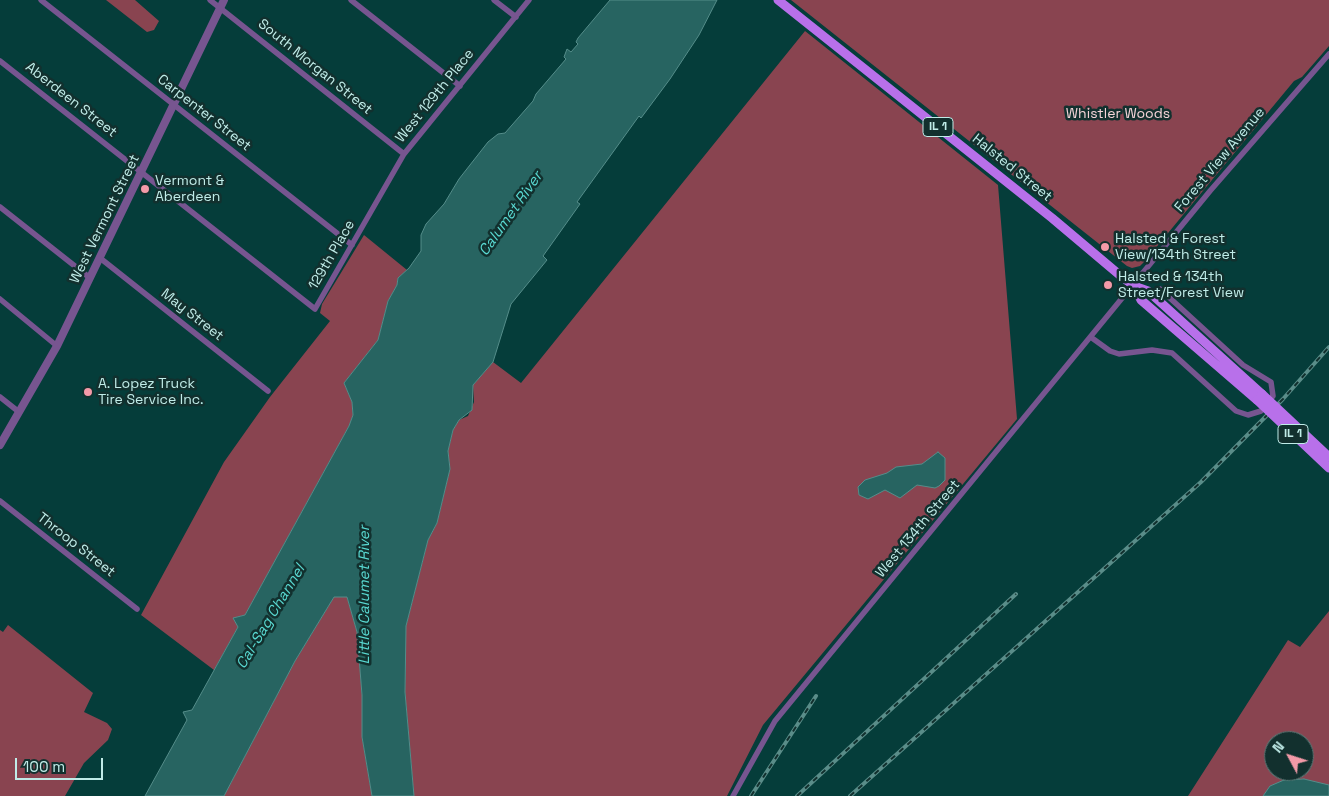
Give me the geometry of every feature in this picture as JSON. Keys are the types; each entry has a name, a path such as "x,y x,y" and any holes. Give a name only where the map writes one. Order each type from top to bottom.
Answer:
{"main road":[{"name":"Halsted Street","path":"778,0 1022,193 1134,286 1148,291 1260,397 1329,468"},
{"name":"Halsted Street","path":"1260,397 1329,457"}],"street":[{"name":"Carpenter Street","path":"41,0 352,245"},
{"name":"South Morgan Street","path":"210,0 404,154"},
{"name":"West Vermont Street","path":"0,445 57,346 224,0"},
{"path":"352,0 460,86"},
{"path":"494,0 516,17"},
{"name":"West 129th Place","path":"370,214 404,154 530,0"},
{"name":"Forest View Avenue","path":"1134,286 1254,139 1329,54"},
{"name":"Aberdeen Street","path":"0,61 315,308"},
{"path":"0,207 90,278"},
{"name":"129th Place","path":"315,308 370,214"},
{"name":"May Street","path":"100,258 268,391"},
{"name":"West 134th Street","path":"733,796 775,721 1134,286"},
{"path":"1092,338 1110,351 1119,354 1152,350 1172,354 1242,414 1255,413 1266,407 1273,396 1273,386 1267,378 1243,364 1160,290"},
{"path":"0,299 57,346"},
{"path":"0,397 19,412"},
{"name":"Throop Street","path":"0,502 137,609"}],"green space":[{"path":"106,0 135,0 159,21 154,30 147,32"},
{"name":"Whistler Woods","path":"791,0 1329,0 1329,46 1302,77 1294,81 1144,262 1140,266 1132,268 1127,266"},
{"path":"805,31 998,185 1017,419 763,725 727,796 414,796 405,692 406,626 428,540 437,523 450,469 448,451 453,430 459,420 468,416 474,402 473,385 493,362 521,383"},
{"path":"364,235 407,270 398,278 397,285 388,301 378,340 344,383 352,402 353,415 349,426 245,615 237,617 238,627 214,670 141,615 224,462 270,397 330,321 320,313 322,304"},
{"path":"334,597 347,597 357,632 362,695 362,737 372,796 224,796 295,661"},
{"path":"1329,611 1329,796 1188,796 1288,640 1300,647"},
{"path":"8,625 93,693 84,712 107,723 112,729 108,740 84,763 65,796 0,796 0,630 3,632"}],"water":[{"path":"610,0 717,0 699,35 670,79 641,118 639,116 577,202 580,204 543,256 547,260 511,304 493,362 473,385 472,410 459,420 453,430 448,451 450,469 437,523 428,540 406,626 405,692 414,796 372,796 362,737 362,695 357,632 347,597 334,597 295,661 224,796 145,796 187,720 183,712 192,710 238,627 233,618 245,615 349,426 353,415 352,402 344,383 378,340 388,301 397,285 398,278 409,268 421,251 421,235 426,224 444,204 459,179 488,142 498,134 505,133 533,101 536,94 566,59 564,57 567,49 571,52 578,44 576,42 578,38"},
{"path":"938,452 945,458 945,480 939,486 935,488 917,485 900,498 885,490 868,499 859,495 858,487 865,480 887,473 896,467 922,464"},
{"path":"1282,781 1312,781 1329,785 1329,796 1263,796 1270,786"}],"railway":[{"path":"850,796 1201,482 1283,399 1329,347"},
{"path":"797,796 1016,594"},
{"path":"751,796 816,696"}],"place":[{"name":"Vermont & Aberdeen","path":"145,189"},
{"name":"Halsted & Forest View/134th Street","path":"1105,247"},
{"name":"Halsted & 134th Street/Forest View","path":"1108,285"},
{"name":"A. Lopez Truck Tire Service Inc.","path":"88,392"}],"water label":[{"name":"Calumet River","path":"511,214"},
{"name":"Little Calumet River","path":"365,595"},
{"name":"Cal-Sag Channel","path":"271,617"}]}
